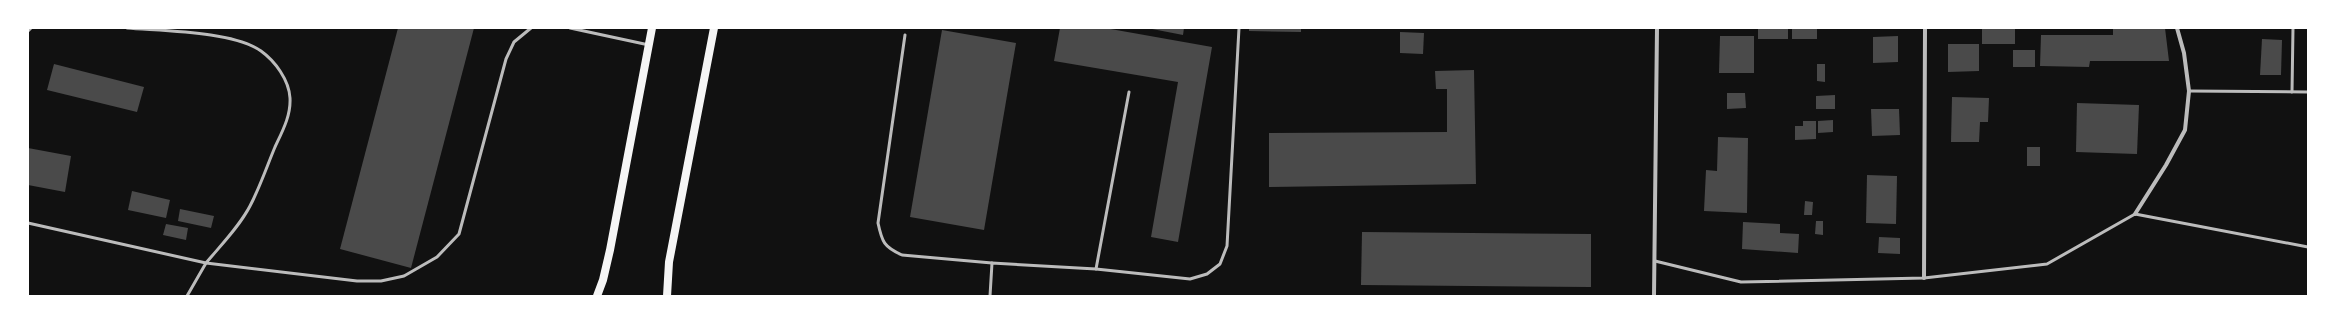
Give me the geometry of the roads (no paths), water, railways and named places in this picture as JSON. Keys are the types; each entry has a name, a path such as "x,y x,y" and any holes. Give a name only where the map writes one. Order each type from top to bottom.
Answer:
{"main road":[{"path":"597,296 603,280 610,250 652,28"},
{"path":"667,296 669,262 714,28"}],"street":[{"path":"1654,296 1657,28"},
{"path":"1924,278 1925,28"},
{"path":"2135,214 2166,165 2185,130 2189,91 2184,52 2177,28"}],"lane":[{"path":"28,31 31,28"},
{"path":"127,28 214,36 246,43 261,50 275,65 282,75 289,90 290,100 288,117 250,206 235,230 206,263 187,296"},
{"path":"28,223 206,263 357,282 404,276 437,257 459,234 506,59 514,42 531,28"},
{"path":"570,28 649,45"},
{"path":"905,35 878,223 881,238 889,249 902,255 992,263 1096,268 1190,279 1207,274 1220,264 1227,246 1239,28"},
{"path":"2292,92 2293,28"},
{"path":"2189,91 2308,92"},
{"path":"1096,268 1129,92"},
{"path":"1655,262 1741,282 1924,278 2047,264 2135,214 2308,247"},
{"path":"990,296 992,263"}]}
